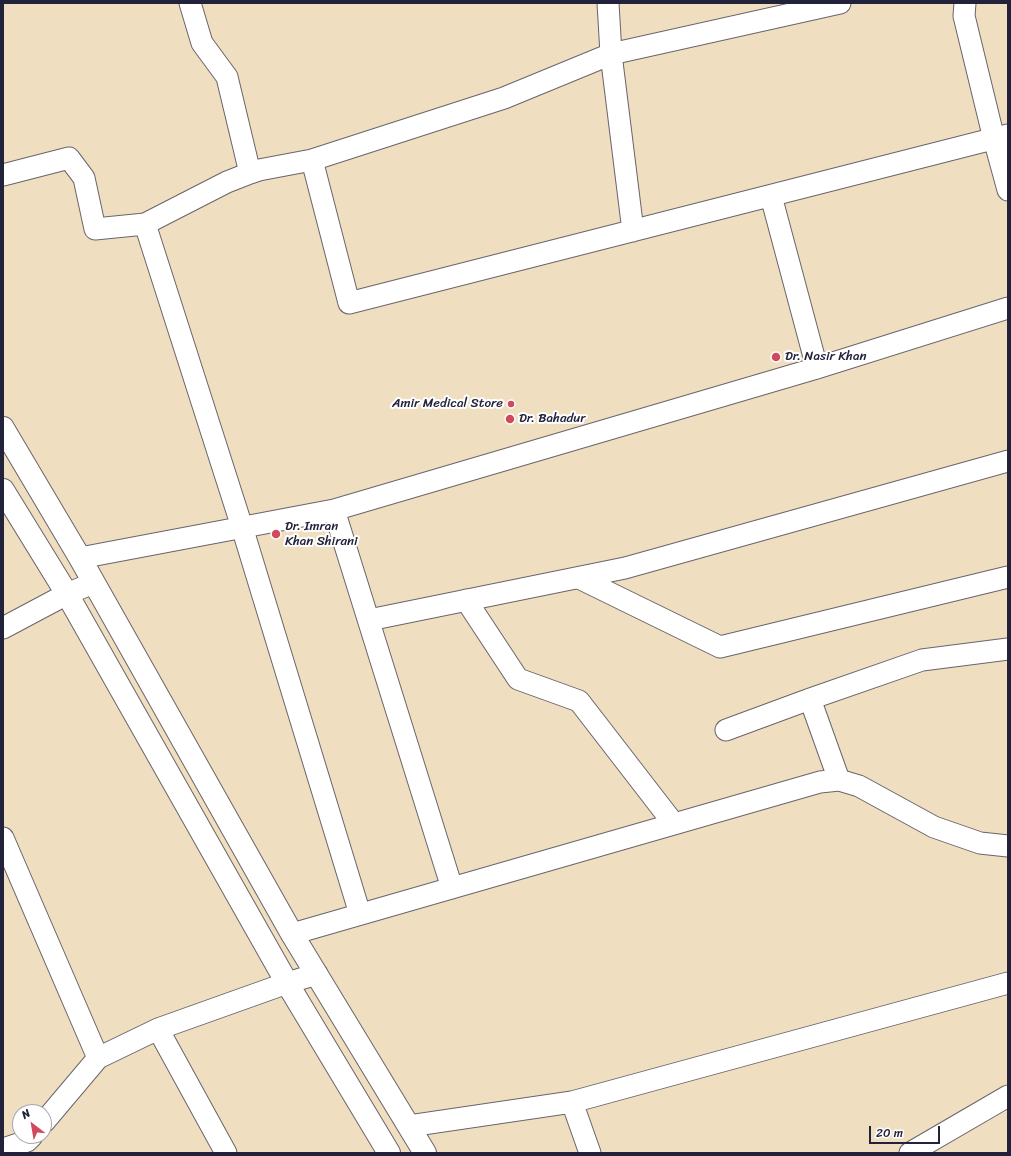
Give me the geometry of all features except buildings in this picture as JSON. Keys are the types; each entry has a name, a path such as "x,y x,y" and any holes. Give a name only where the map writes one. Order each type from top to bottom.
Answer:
{"main road":[{"path":"3,428 80,558 292,934 425,1153"},
{"path":"3,490 67,594 287,983 389,1153"}],"street":[{"path":"190,3 202,43 227,78 250,173"},
{"path":"608,3 611,54 633,231"},
{"path":"3,175 69,158 84,178 95,229 145,224 227,182 250,173 312,160 504,98 611,54 840,3"},
{"path":"965,3 964,16 1001,137 1008,190"},
{"path":"312,160 349,303 1001,137"},
{"path":"771,196 817,368"},
{"path":"145,224 242,527 360,914"},
{"path":"80,558 334,510 817,368 1008,308"},
{"path":"369,620 626,568 1008,461"},
{"path":"334,510 452,888"},
{"path":"579,578 720,647 1008,577"},
{"path":"3,628 67,594 93,583"},
{"path":"466,600 518,679 579,700 674,824"},
{"path":"726,730 922,660 1008,649"},
{"path":"810,699 839,780"},
{"path":"292,934 820,782 839,780 859,786 934,827 980,843 1008,846"},
{"path":"3,838 98,1058"},
{"path":"52,1113 98,1058 158,1029 287,983 317,974"},
{"path":"409,1126 572,1102 1008,983"},
{"path":"158,1029 226,1153"},
{"path":"910,1153 1008,1096"},
{"path":"572,1102 590,1153"},
{"path":"3,1149 18,1144"}],"place":[{"name":"Dr. Nasir Khan","path":"776,357"},
{"name":"Amir Medical Store","path":"511,404"},
{"name":"Dr. Bahadur","path":"510,419"},
{"name":"Dr. Imran Khan Shirani","path":"276,534"}]}
